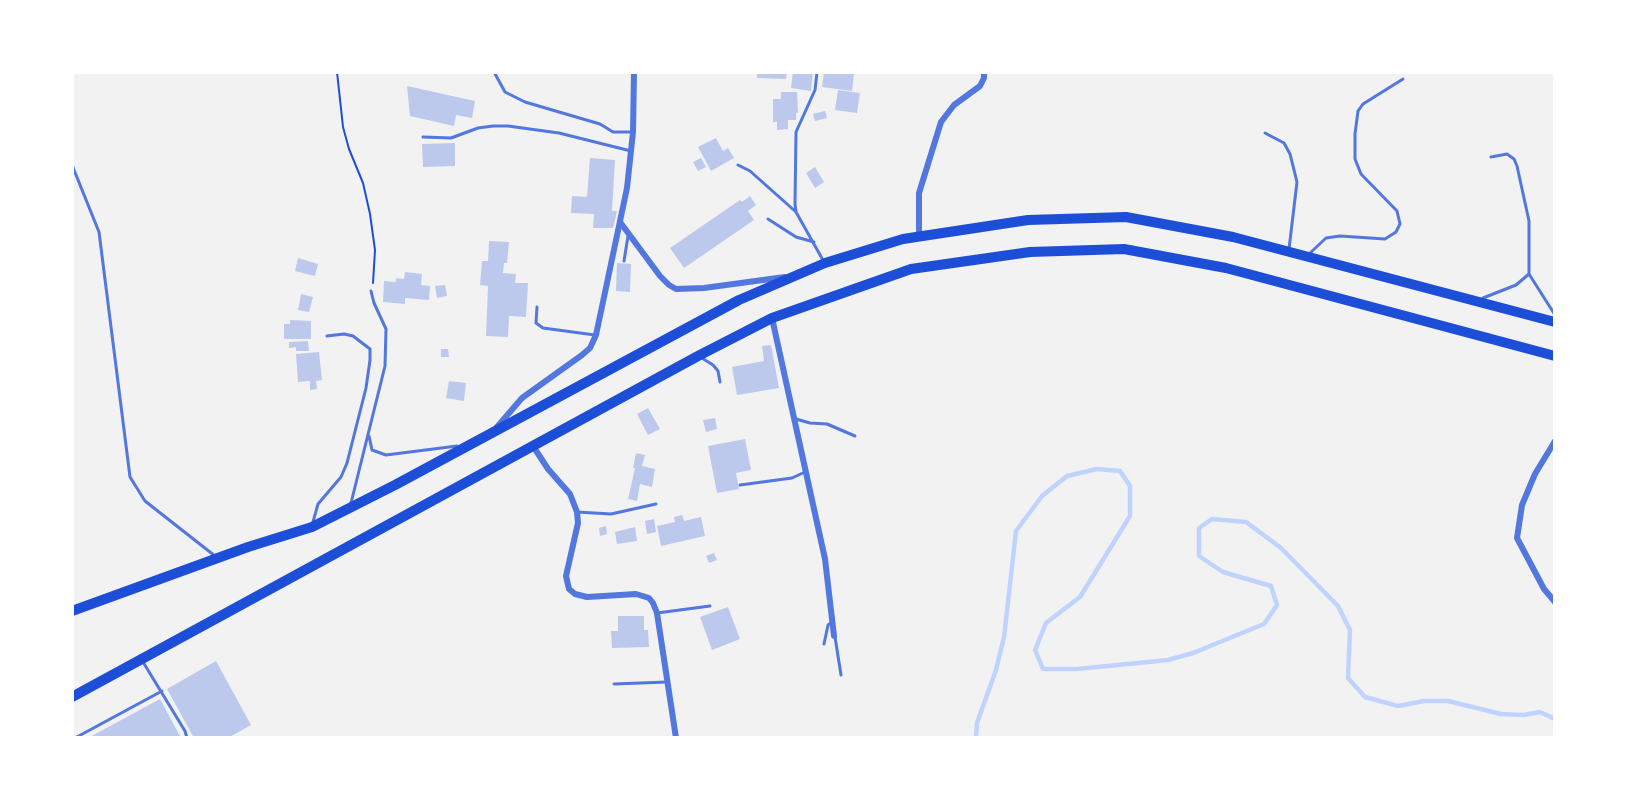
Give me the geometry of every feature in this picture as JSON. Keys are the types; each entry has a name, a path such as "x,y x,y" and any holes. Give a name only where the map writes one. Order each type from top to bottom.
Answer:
{"highway":[{"path":"72,611 312,526 493,432 687,326 790,276 903,238 1028,220 1126,217 1233,237 1555,322"},
{"path":"72,697 698,356 772,318 911,269 1030,252 1124,249 1226,268 1555,356"},
{"path":"72,688 112,675"}],"street":[{"path":"493,432 522,398 582,356 590,348 596,335 620,222 631,151 634,72"},
{"path":"919,236 919,194 940,122 954,105 980,86 984,72"},
{"path":"620,222 660,276 676,288 704,288 790,276"},
{"path":"772,318 825,559 834,636"},
{"path":"1555,441 1534,474 1522,505 1517,538 1544,589 1555,602"},
{"path":"533,446 548,470 570,495 577,512 578,523 566,576 569,589 575,594 587,597 643,595 649,598 657,613 676,738"}],"lane":[{"path":"494,72 505,92 525,102 600,124 613,132 633,132"},
{"path":"796,212 796,132 815,90 817,72"},
{"path":"1308,256 1326,238 1340,236 1385,239 1396,232 1400,224 1397,211 1361,174 1354,159 1354,134 1358,111 1363,104 1403,79"},
{"path":"423,137 451,138 478,128 508,126 559,133 631,151"},
{"path":"1265,133 1284,144 1290,154 1297,182 1289,251"},
{"path":"1491,157 1507,154 1514,159 1517,166 1529,221 1529,274 1555,315"},
{"path":"72,165 99,232 130,477 145,501 218,558"},
{"path":"738,165 750,171 796,212 825,263"},
{"path":"768,219 796,237 814,243"},
{"path":"624,261 628,234"},
{"path":"1477,301 1516,285 1529,274"},
{"path":"350,508 382,380 386,347 386,329 371,291"},
{"path":"537,307 536,323 543,328 596,335"},
{"path":"312,526 318,504 341,477 344,470 366,388 370,360 370,350 353,336 344,334 327,336"},
{"path":"698,356 713,364 718,371 720,382"},
{"path":"794,418 810,423 827,424 855,436"},
{"path":"368,435 372,450 386,455 466,446"},
{"path":"740,485 792,478 806,471"},
{"path":"577,512 611,514 656,504"},
{"path":"657,613 710,606"},
{"path":"824,644 828,625 833,620"},
{"path":"834,636 842,675"},
{"path":"141,659 185,730 187,738"},
{"path":"614,684 668,682"},
{"path":"75,738 162,691"}],"path":[{"path":"337,72 343,127 363,183 370,214 375,250 371,291"}],"building":[{"path":"757,72 787,72 786,79 757,78"},
{"path":"793,72 813,72 811,91 791,88"},
{"path":"824,72 854,74 852,91 822,87"},
{"path":"407,86 475,101 472,118 456,115 454,126 410,116"},
{"path":"838,90 860,93 857,113 835,110"},
{"path":"781,92 797,92 798,113 796,113 796,120 788,120 788,129 777,130 777,122 773,122 773,99 781,99"},
{"path":"825,111 827,118 815,121 813,114"},
{"path":"716,138 723,151 728,148 734,158 711,171 698,147"},
{"path":"455,143 455,166 423,167 422,144"},
{"path":"590,158 615,160 612,211 617,211 613,228 593,228 594,214 571,213 572,196 587,197"},
{"path":"701,158 706,167 698,171 693,162"},
{"path":"815,167 824,182 815,188 806,173"},
{"path":"750,196 756,205 748,211 754,220 684,268 670,248 740,200 742,202"},
{"path":"489,241 509,242 507,263 504,263 503,273 516,274 515,283 528,283 526,317 509,316 508,337 486,336 488,286 480,285 482,261 488,261"},
{"path":"298,258 318,264 315,276 295,271"},
{"path":"617,263 631,264 630,292 616,291"},
{"path":"405,272 422,274 421,285 430,286 429,300 405,298 405,304 383,302 384,281 396,282 396,278 404,279"},
{"path":"445,285 447,296 437,298 435,286"},
{"path":"301,294 313,297 309,312 298,310"},
{"path":"290,320 311,321 311,339 284,339 284,324 290,324"},
{"path":"308,341 309,351 296,351 296,347 289,348 289,342"},
{"path":"771,345 779,388 737,395 732,367 764,361 762,346"},
{"path":"441,349 448,349 449,357 441,357"},
{"path":"319,352 322,380 316,381 317,389 310,390 310,381 298,382 296,354"},
{"path":"449,381 466,383 464,401 446,398"},
{"path":"648,408 660,429 648,435 637,414"},
{"path":"715,418 717,429 706,432 703,420"},
{"path":"745,439 751,470 736,473 739,489 717,493 708,446"},
{"path":"636,453 645,455 642,466 655,469 652,487 640,484 637,501 628,499"},
{"path":"682,515 684,521 701,517 705,536 661,546 657,526 675,522 674,517"},
{"path":"654,519 656,532 647,534 645,521"},
{"path":"606,526 607,534 600,536 599,528"},
{"path":"635,527 637,541 617,544 615,532"},
{"path":"714,553 717,560 709,563 706,556"},
{"path":"728,607 740,639 712,650 700,617"},
{"path":"618,616 644,616 644,630 648,630 649,647 612,648 611,631 618,631"},
{"path":"216,661 251,725 228,738 194,738 167,689"},
{"path":"160,699 181,738 88,738"}],"waterway":[{"path":"976,738 977,723 996,670 1004,637 1016,531 1042,496 1067,476 1097,469 1120,471 1130,486 1130,516 1080,597 1046,623 1035,650 1043,669 1077,669 1168,660 1193,653 1264,624 1277,605 1271,586 1223,572 1199,556 1199,528 1212,519 1246,522 1281,548 1338,606 1350,630 1348,678 1365,697 1398,706 1424,701 1448,701 1501,714 1524,715 1540,712 1555,719"}]}
